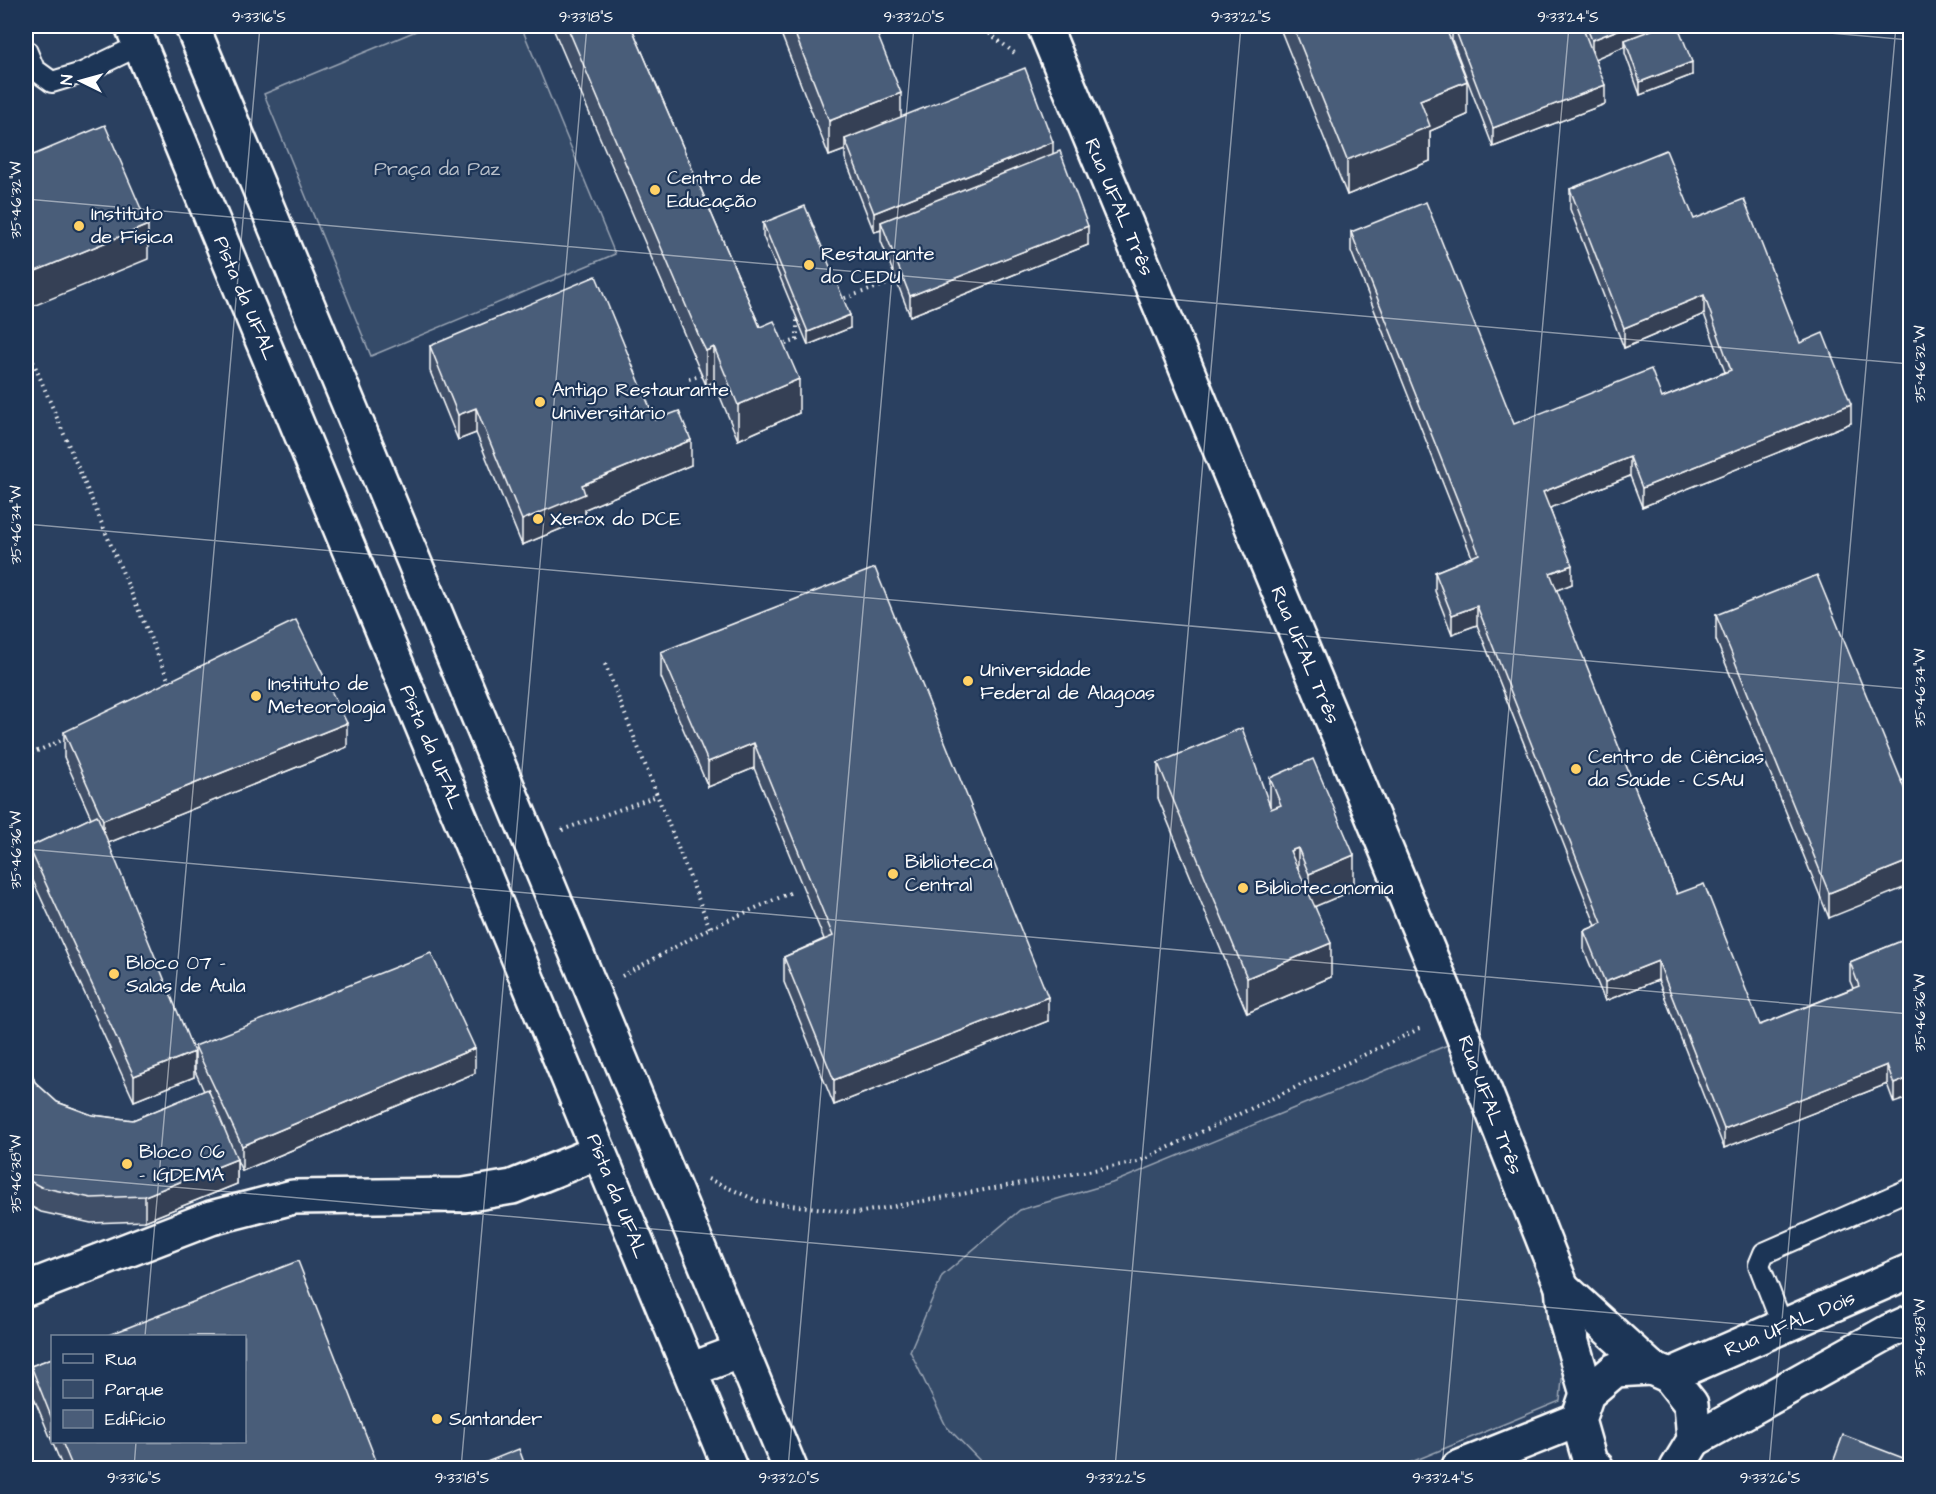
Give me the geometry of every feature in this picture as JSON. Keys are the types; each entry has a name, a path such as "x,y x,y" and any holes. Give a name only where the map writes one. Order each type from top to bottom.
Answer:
{"street":[{"path":"192,26 790,1468"},
{"name":"Rua UFAL Três","path":"1044,26 1454,1013 1562,1287 1590,1462 1597,1468"},
{"name":"Pista da UFAL","path":"136,35 730,1468"},
{"path":"26,1290 211,1218 293,1197 464,1196 512,1187 599,1152"},
{"name":"Rua UFAL Dois","path":"1582,1407 1615,1370 1660,1372 1784,1327 1911,1271"},
{"name":"Rua UFAL Três","path":"1562,1287 1660,1372 1691,1404 1682,1461"},
{"path":"1682,1461 1890,1331 1911,1322"},
{"path":"690,1370 741,1351"},
{"path":"1458,1468 1582,1407"}],"lane":[{"path":"26,50 34,69 52,82 82,73 136,35"},
{"path":"1784,1327 1759,1266 1764,1253 1911,1189"}],"path":[{"path":"838,300 886,284"},
{"path":"777,348 797,340 797,318"},
{"path":"26,345 173,691"},
{"path":"689,379 712,372"},
{"path":"605,664 710,928"},
{"path":"26,756 78,733"},
{"path":"530,842 657,796"},
{"path":"592,993 710,928 792,892"},
{"path":"661,1158 758,1201 856,1214 1138,1161 1454,1013"}],"shaded area":[{"name":"Universidade Federal de Alagoas","path":"26,26 1910,26 1910,1468 26,1468"}],"green space":[{"name":"Praça da Paz","path":"428,26 521,26 615,254 371,356 264,94"},
{"path":"1462,1039 1567,1324 1560,1401 1397,1468 987,1468 946,1426 910,1351 942,1276 1020,1210 1112,1183"}],"building":[{"name":"Centro de Educação","path":"567,26 631,26 760,327 774,321 799,379 738,405 714,347 706,351 701,341"},
{"path":"792,26 874,26 901,93 829,121"},
{"path":"1293,26 1389,26 1391,30 1402,26 1445,26 1467,81 1420,100 1430,126 1347,160"},
{"path":"1454,26 1582,26 1605,85 1493,128"},
{"path":"1586,26 1628,26 1592,40"},
{"path":"1662,26 1678,26 1692,62 1640,82 1625,40"},
{"path":"1025,68 1053,142 874,213 845,139"},
{"name":"Instituto de Física","path":"105,125 148,225 26,275 26,158"},
{"name":"Centro de Ciências da Saúde - CSAU","path":"1666,150 1694,219 1744,199 1800,343 1823,333 1851,404 1642,488 1630,457 1543,492 1572,565 1550,573 1677,894 1704,884 1760,1025 1859,986 1850,962 1911,937 1911,1077 1894,1084 1887,1065 1724,1129 1658,961 1605,982 1584,931 1602,923 1477,606 1452,615 1435,572 1479,554 1351,232 1426,202 1514,424 1651,369 1662,398 1731,370 1704,295 1624,328 1570,189"},
{"path":"1060,151 1088,226 910,296 881,222"},
{"path":"805,206 850,315 808,332 763,223"},
{"name":"Antigo Restaurante Universitário","path":"596,276 655,420 679,411 691,440 582,485 585,494 522,520 476,408 458,415 430,346"},
{"name":"Biblioteca Central","path":"875,568 1048,997 834,1080 784,957 833,936 754,743 708,762 661,652"},
{"path":"1817,575 1911,804 1911,860 1829,893 1716,615"},
{"name":"Instituto de Meteorologia","path":"296,620 347,723 103,820 64,732"},
{"name":"Biblioteconomia","path":"1242,728 1271,809 1281,805 1270,778 1313,759 1354,855 1309,874 1298,848 1290,851 1331,943 1247,978 1158,763"},
{"path":"1911,777 1911,804 1901,781"},
{"name":"Bloco 07 - Salas de Aula","path":"97,815 194,1052 134,1076 29,847"},
{"path":"431,953 475,1048 242,1146 195,1046"},
{"name":"Bloco 06 - IGDEMA","path":"26,1059 35,1082 57,1102 92,1115 133,1120 208,1089 237,1159 145,1196 91,1198 41,1187 26,1179"},
{"path":"298,1261 379,1468 73,1468 62,1443 246,1443 246,1335 109,1335"},
{"path":"51,1358 51,1416 31,1366"},
{"path":"1843,1435 1911,1461 1911,1468 1831,1468"},
{"path":"519,1449 526,1468 472,1468"},
{"path":"1806,1462 1823,1468 1804,1468"}],"place":[{"name":"Centro de Educação","path":"655,190"},
{"name":"Instituto de Física","path":"79,226"},
{"name":"Restaurante do CEDU","path":"809,265"},
{"name":"Antigo Restaurante Universitário","path":"540,402"},
{"name":"Xerox do DCE","path":"538,519"},
{"name":"Universidade Federal de Alagoas","path":"968,681"},
{"name":"Instituto de Meteorologia","path":"256,696"},
{"name":"Centro de Ciências da Saúde - CSAU","path":"1576,769"},
{"name":"Biblioteca Central","path":"893,874"},
{"name":"Biblioteconomia","path":"1243,888"},
{"name":"Bloco 07 - Salas de Aula","path":"114,974"},
{"name":"Bloco 06 - IGDEMA","path":"127,1164"},
{"name":"Santander","path":"437,1419"}]}
